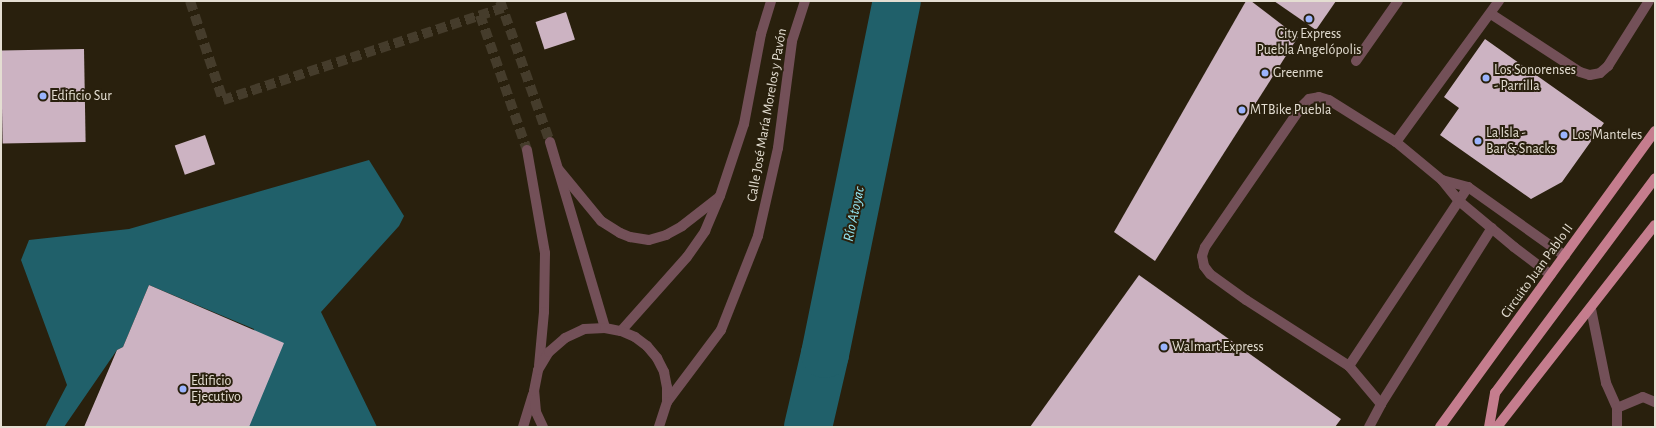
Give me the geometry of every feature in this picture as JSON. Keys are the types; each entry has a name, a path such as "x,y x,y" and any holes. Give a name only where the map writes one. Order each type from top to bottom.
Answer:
{"main road":[{"name":"Circuito Juan Pablo II","path":"1440,427 1566,256 1655,131"},
{"path":"1489,427 1495,393 1655,178"},
{"path":"1497,427 1591,309 1655,225"}],"street":[{"name":"Calle José María Morelos y Pavón","path":"621,330 687,257 705,231 720,196 744,124 761,34 771,1"},
{"name":"Calle José María Morelos y Pavón","path":"667,402 721,330 758,236 778,148 792,41 805,1"},
{"path":"1356,61 1398,1"},
{"path":"1396,142 1491,14 1499,1"},
{"path":"1491,14 1580,72 1590,75 1600,73 1608,66 1649,1"},
{"path":"1381,404 1349,366 1298,334 1210,274 1204,266 1202,256 1205,247 1302,106 1309,99 1319,97 1329,100 1396,142 1442,180 1459,201 1551,275"},
{"path":"550,142 605,328"},
{"path":"523,427 534,391 538,370 544,312 545,253 527,150"},
{"path":"559,170 601,221 630,237 649,240 666,235 682,226 720,196"},
{"path":"1442,180 1468,187 1566,256"},
{"path":"1349,366 1468,187"},
{"path":"1369,427 1381,404 1492,228"},
{"path":"1591,309 1606,383 1617,408 1617,427"},
{"path":"538,370 549,352 565,338 584,329 605,328 621,330 635,337 647,346 657,358 664,372 667,387 667,402 659,427"},
{"path":"534,391 536,412 543,427"},
{"path":"1617,408 1643,397 1655,402"}],"water":[{"path":"369,160 404,216 399,226 321,312 377,427 212,427 254,329 149,285 123,347 117,350 64,427 45,427 67,385 21,260 29,240 129,229"}],"building":[{"path":"1246,1 1251,1 1298,37 1155,261 1114,232"},
{"path":"1274,1 1336,1 1316,30"},
{"path":"566,12 575,40 545,49 536,22"},
{"path":"1485,39 1604,123 1562,182 1531,199 1440,135 1459,108 1444,97"},
{"name":"Edificio Sur","path":"84,49 86,142 3,143 1,50"},
{"path":"205,135 215,164 185,175 175,145"},
{"name":"Walmart Express","path":"1139,275 1341,419 1335,427 1030,427"},
{"name":"Edificio Ejecutivo","path":"149,285 284,343 249,427 84,427 117,350 123,347"}],"waterway":[{"name":"Río Atoyac","path":"808,427 825,354 897,1"}],"tunnel":[{"path":"190,1 223,100 503,8"},
{"path":"500,1 550,142"},
{"path":"480,15 527,150"}],"place":[{"name":"City Express Puebla Angelópolis","path":"1309,19"},
{"name":"Greenme","path":"1265,73"},
{"name":"Los Sonorenses - Parrilla","path":"1486,78"},
{"name":"Edificio Sur","path":"43,96"},
{"name":"MTBike Puebla","path":"1242,110"},
{"name":"Los Manteles","path":"1564,135"},
{"name":"La Isla - Bar & Snacks","path":"1478,141"},
{"name":"Walmart Express","path":"1164,347"},
{"name":"Edificio Ejecutivo","path":"183,389"}]}
